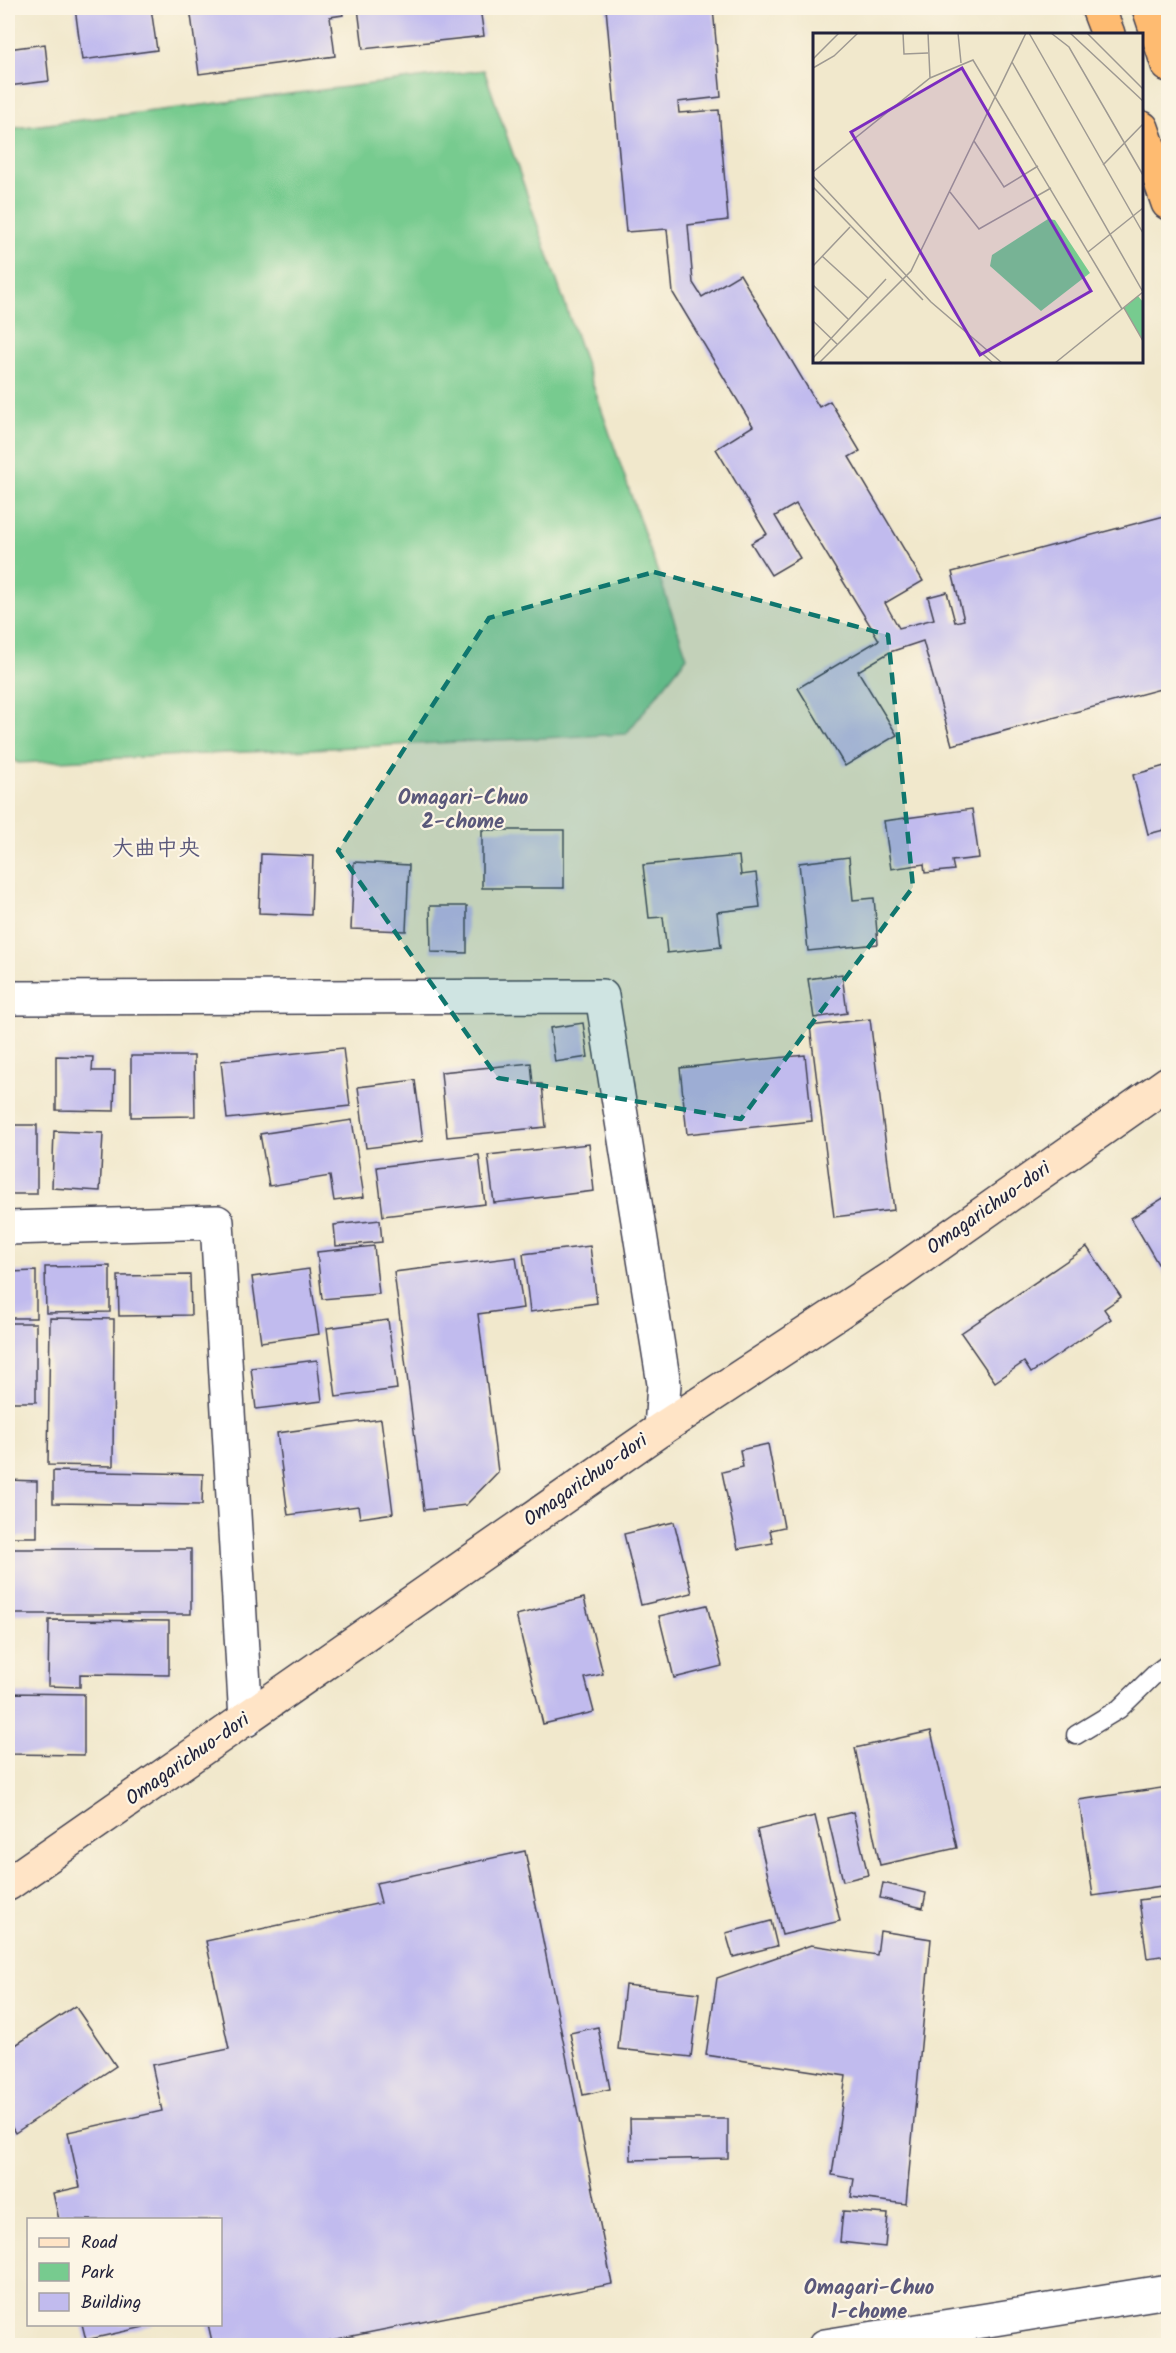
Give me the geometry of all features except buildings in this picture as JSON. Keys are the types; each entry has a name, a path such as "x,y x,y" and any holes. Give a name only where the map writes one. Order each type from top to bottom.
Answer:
{"highway":[{"path":"1098,8 1108,33"},
{"path":"1149,8 1168,65"},
{"path":"1143,131 1168,203"}],"main road":[{"name":"Omagarichuo-dori","path":"8,1884 661,1429 894,1276 1168,1083"}],"street":[{"path":"8,998 602,996 664,1384 661,1429"},
{"path":"8,1227 217,1222 246,1720"},
{"path":"825,2346 1168,2291"}],"lane":[{"path":"1076,1735 1119,1709 1168,1664"}],"highlighted area":[{"path":"654,572 888,635 913,887 741,1119 498,1078 338,851 489,618"}],"green space":[{"path":"484,70 687,657 626,734 18,763 8,756 8,129"}],"district":[{"name":"Omagari-Chuo 2-chome","path":"463,810"},
{"name":"大曲中央","path":"156,849"},
{"name":"Omagari-Chuo 1-chome","path":"869,2300"}]}
